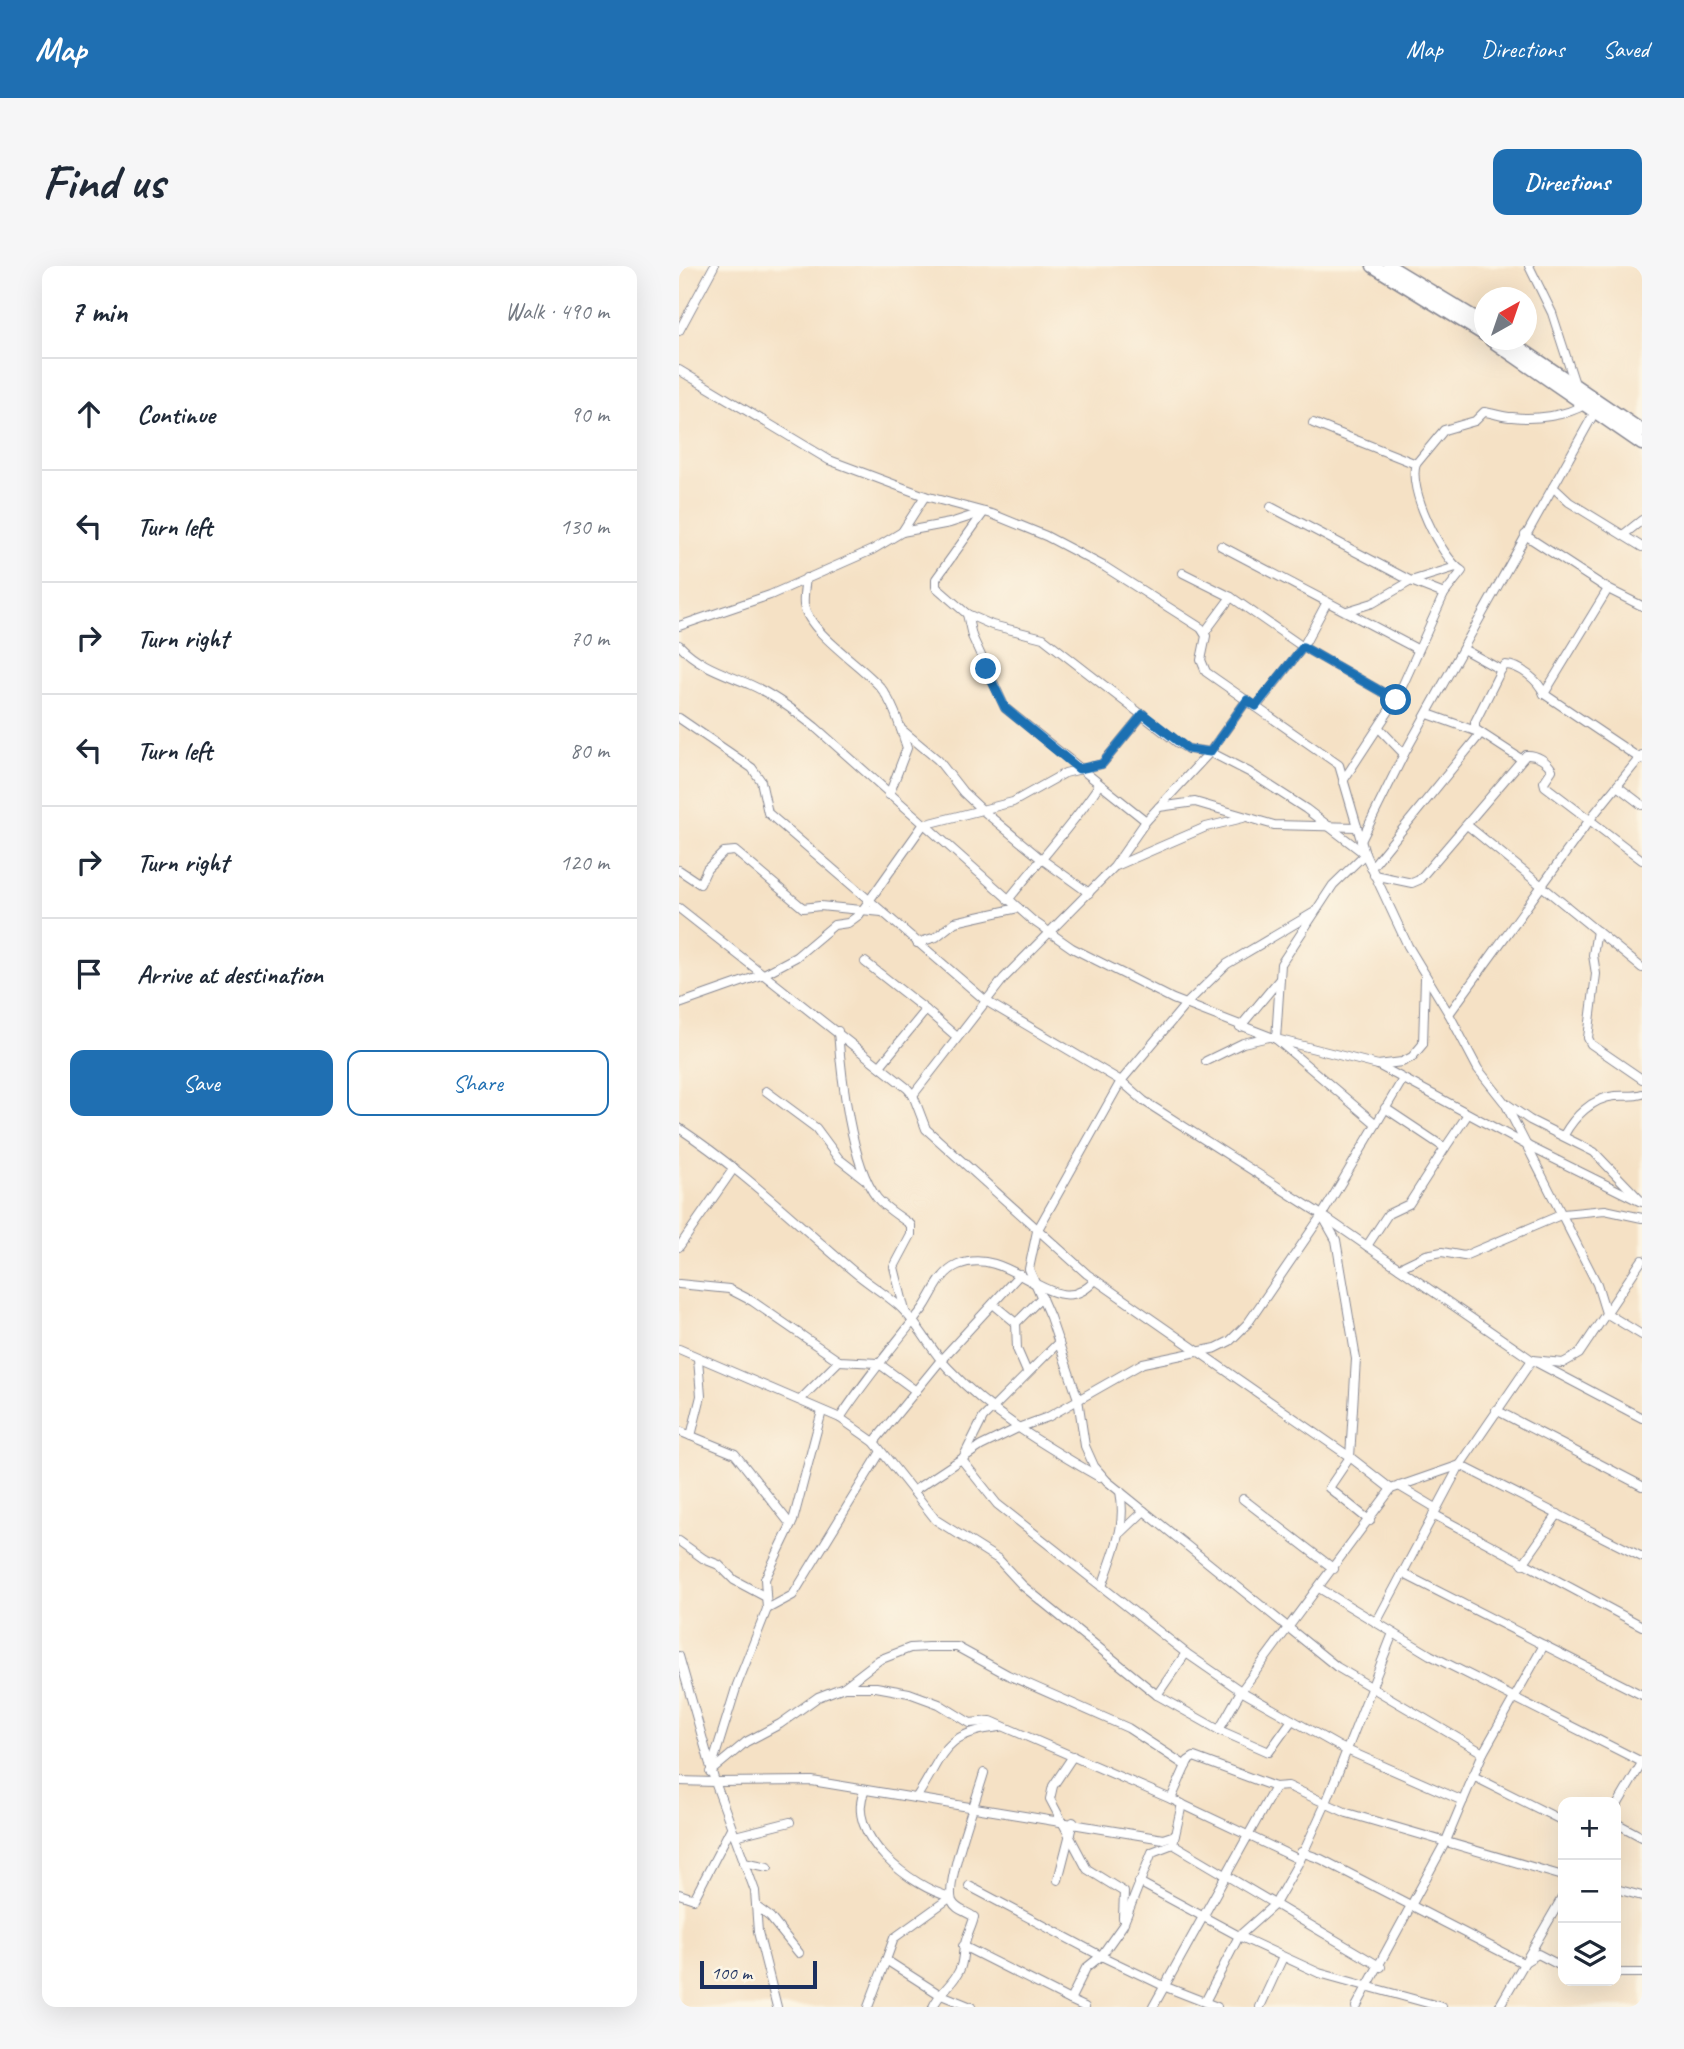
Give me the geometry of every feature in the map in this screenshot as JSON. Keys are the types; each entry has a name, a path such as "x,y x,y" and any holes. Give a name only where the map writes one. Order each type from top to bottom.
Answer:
{"main road":[{"path":"1373,266 1474,328"},
{"path":"1389,266 1474,317"},
{"path":"1508,350 1595,406 1642,431"},
{"path":"1523,350 1575,384 1595,406 1642,444"}],"street":[{"path":"679,331 714,266"},
{"path":"1529,266 1530,272 1543,288 1575,384"},
{"path":"679,370 829,460 925,496 984,512 1046,536 1105,567 1205,632"},
{"path":"1343,781 1396,700 1444,594 1462,571 1455,567 1438,543 1420,499 1414,475 1416,464 1444,430 1475,421 1484,412 1513,418 1534,417 1595,406"},
{"path":"1361,842 1404,754 1595,406"},
{"path":"1313,423 1416,464"},
{"path":"1553,486 1569,502 1642,547"},
{"path":"902,531 925,496"},
{"path":"1271,507 1411,581 1444,594"},
{"path":"679,626 771,595 872,550 902,531 950,523 984,512"},
{"path":"984,512 936,579 936,587 967,614 992,625 1043,638 1188,749 1210,752 1294,801 1365,854"},
{"path":"1623,535 1642,520"},
{"path":"1525,535 1608,589 1642,606"},
{"path":"1221,546 1417,649"},
{"path":"1347,611 1373,604 1411,581 1455,567"},
{"path":"1183,573 1231,597 1303,647 1396,700"},
{"path":"806,578 804,606 808,613 830,642 883,691 901,729 907,748 889,795"},
{"path":"1544,694 1608,589"},
{"path":"1231,597 1205,632 1201,660 1203,667 1332,757 1339,765 1365,854 1425,978 1449,1014 1478,1069 1504,1102 1530,1147 1598,1284 1606,1313 1642,1335"},
{"path":"1256,706 1303,647 1327,602"},
{"path":"967,614 972,636 1005,708 1146,821"},
{"path":"679,645 705,666 752,685 785,704 1018,908 1072,948 1185,1004 1240,1027 1378,1065 1530,1147 1642,1202"},
{"path":"1463,649 1501,670"},
{"path":"1449,1014 1591,818 1641,758 1544,694 1541,685 1515,666 1505,665 1475,722 1475,729 1521,759"},
{"path":"913,1095 1004,978 1114,867 1146,821 1210,752 1247,700"},
{"path":"679,1004 764,974 796,957 834,925 848,923 870,901 923,825 1013,802 1065,773 1102,764 1143,714"},
{"path":"1428,714 1481,733"},
{"path":"679,718 752,768 761,781 768,813 986,1001 1121,1081 1157,1110 1322,1215 1532,1360 1642,1418"},
{"path":"1379,728 1404,754"},
{"path":"901,729 938,760 963,792 981,809 1040,858 1089,893"},
{"path":"1373,872 1481,733"},
{"path":"1373,872 1412,883 1419,880 1521,759 1534,754 1552,770 1544,782 1545,786 1591,818 1642,860"},
{"path":"1009,900 1040,858 1054,849 1099,785"},
{"path":"1617,786 1642,805"},
{"path":"1159,807 1195,802 1274,825 1356,827"},
{"path":"1114,867 1206,827 1243,818"},
{"path":"1468,825 1642,968"},
{"path":"679,870 700,884 707,869 724,852 735,851 803,908 820,906 883,912"},
{"path":"1273,1038 1281,964 1289,947 1333,885 1365,854"},
{"path":"679,908 838,1031 913,1095 926,1129 1037,1231 1095,1280 1395,1488 1523,1564 1642,1626"},
{"path":"917,943 936,937 955,922 1018,908"},
{"path":"1107,1481 1094,1466 1085,1446 1078,1399 1059,1342 1034,1282 1028,1260 1037,1231 1121,1081 1185,1004 1227,964 1313,913"},
{"path":"1597,931 1593,955 1596,974 1588,1038 1591,1044 1642,1079"},
{"path":"865,962 957,1037"},
{"path":"1378,1065 1402,1062 1412,1057 1423,1044 1425,978"},
{"path":"1240,1027 1279,980"},
{"path":"880,1066 926,1010"},
{"path":"838,1031 842,1073 866,1180"},
{"path":"1206,1061 1243,1043 1273,1038 1376,1124"},
{"path":"913,1491 1018,1428 1038,1422 1143,1363 1216,1348 1230,1340 1248,1323 1322,1215 1403,1079"},
{"path":"766,1091 816,1128 839,1159 866,1180 879,1200 911,1225 911,1235 894,1267 905,1312"},
{"path":"1564,1135 1571,1121 1592,1104 1604,1098 1642,1094"},
{"path":"1504,1102 1530,1120 1594,1152 1642,1202"},
{"path":"1385,1108 1445,1148"},
{"path":"1367,1245 1388,1214 1409,1204 1468,1114"},
{"path":"679,1128 734,1168 855,1273 905,1312 941,1360 992,1408 1018,1428 1107,1481 1337,1667 1483,1753"},
{"path":"679,1247 734,1168"},
{"path":"1399,1268 1426,1255 1442,1252 1464,1256 1563,1214 1605,1210 1642,1218"},
{"path":"1322,1215 1336,1240 1356,1359 1350,1457 1329,1488 1370,1521"},
{"path":"1532,1360 1563,1363 1572,1359 1642,1260"},
{"path":"840,1418 937,1284 956,1266 990,1261 1059,1294 1077,1295 1086,1292 1095,1280"},
{"path":"874,1442 941,1360 1020,1274"},
{"path":"679,1284 729,1289 752,1301 839,1361 878,1363 916,1391"},
{"path":"1027,1373 1017,1349 1016,1323 1042,1297"},
{"path":"993,1304 1016,1323"},
{"path":"962,1460 983,1418 1059,1342"},
{"path":"679,1349 801,1399 840,1418 874,1442 880,1453 936,1520 997,1559 1023,1586 1157,1695 1219,1730 1269,1752 1292,1720"},
{"path":"691,1436 702,1396 698,1359"},
{"path":"1376,1623 1460,1465 1532,1360"},
{"path":"801,1399 839,1361"},
{"path":"1496,1410 1642,1486"},
{"path":"710,1772 737,1685 767,1609 764,1596 765,1579 791,1525 822,1411"},
{"path":"679,1431 728,1450 743,1461 791,1525"},
{"path":"767,1609 793,1595 880,1453"},
{"path":"962,1460 997,1504 1186,1653 1241,1691 1347,1750 1463,1801"},
{"path":"1219,1730 1241,1691 1395,1488 1460,1465 1642,1558"},
{"path":"1102,1587 1122,1532 1120,1491"},
{"path":"1243,1499 1333,1569"},
{"path":"1122,1532 1144,1511"},
{"path":"1523,1564 1558,1514"},
{"path":"679,1541 704,1559 719,1565 734,1580 764,1596"},
{"path":"1402,1573 1642,1695"},
{"path":"1319,1588 1430,1655 1642,1762 1621,1798"},
{"path":"1205,2002 1239,1936 1275,1904 1300,1856 1326,1803 1393,1633"},
{"path":"1356,2007 1371,1985 1413,1907 1446,1841 1483,1753 1544,1645"},
{"path":"710,1772 759,1734 780,1724 818,1697 844,1687 894,1653 910,1648 957,1647 1036,1689 1128,1728 1186,1766"},
{"path":"1157,1695 1186,1653"},
{"path":"679,1656 710,1772 744,1862 758,1908 758,1932 777,2007"},
{"path":"844,1687 876,1687 909,1693 939,1704 970,1723 991,1721 1171,1798 1248,1837 1300,1856 1321,1859 1523,1964"},
{"path":"916,1798 945,1746 968,1732 1003,1726"},
{"path":"1073,1756 1053,1786 1050,1799 1087,1869 1123,1892 1123,1925"},
{"path":"1171,1798 1186,1766 1194,1757 1275,1787 1288,1786 1347,1813 1558,1875"},
{"path":"933,2007 939,1994 959,1972 964,1955 963,1946 974,1917 957,1908 951,1897 955,1866 984,1773"},
{"path":"1473,1776 1558,1818"},
{"path":"679,1781 803,1781 1174,1840 1224,1875 1381,1967"},
{"path":"1153,2007 1166,1987 1202,1914 1275,1787"},
{"path":"865,1790 859,1801 859,1815 881,1854 932,1891 951,1897"},
{"path":"1070,2000 1086,1968 1101,1956 1123,1925 1151,1853 1174,1840 1182,1804"},
{"path":"679,1894 694,1899 733,1832 790,1822"},
{"path":"1058,1880 1073,1822"},
{"path":"1621,1826 1642,1837"},
{"path":"744,1862 768,1867"},
{"path":"1139,1882 1239,1936 1336,1979 1371,1985 1442,2007"},
{"path":"969,1886 1101,1956 1166,1987 1217,2007"},
{"path":"1621,1890 1642,1896"},
{"path":"867,2007 894,1938 951,1897"},
{"path":"1499,2007 1558,1904"},
{"path":"758,1908 799,1953"},
{"path":"963,1946 1085,2007"},
{"path":"1523,1964 1538,1954 1558,1964"},
{"path":"1259,2007 1283,1957"},
{"path":"886,1960 939,1994 971,2007"},
{"path":"1621,1973 1642,1973"}],"route":[{"path":"986,669 1005,708 1079,769 1102,764 1143,714 1188,749 1210,752 1247,700 1256,706 1303,647 1396,700"}]}
